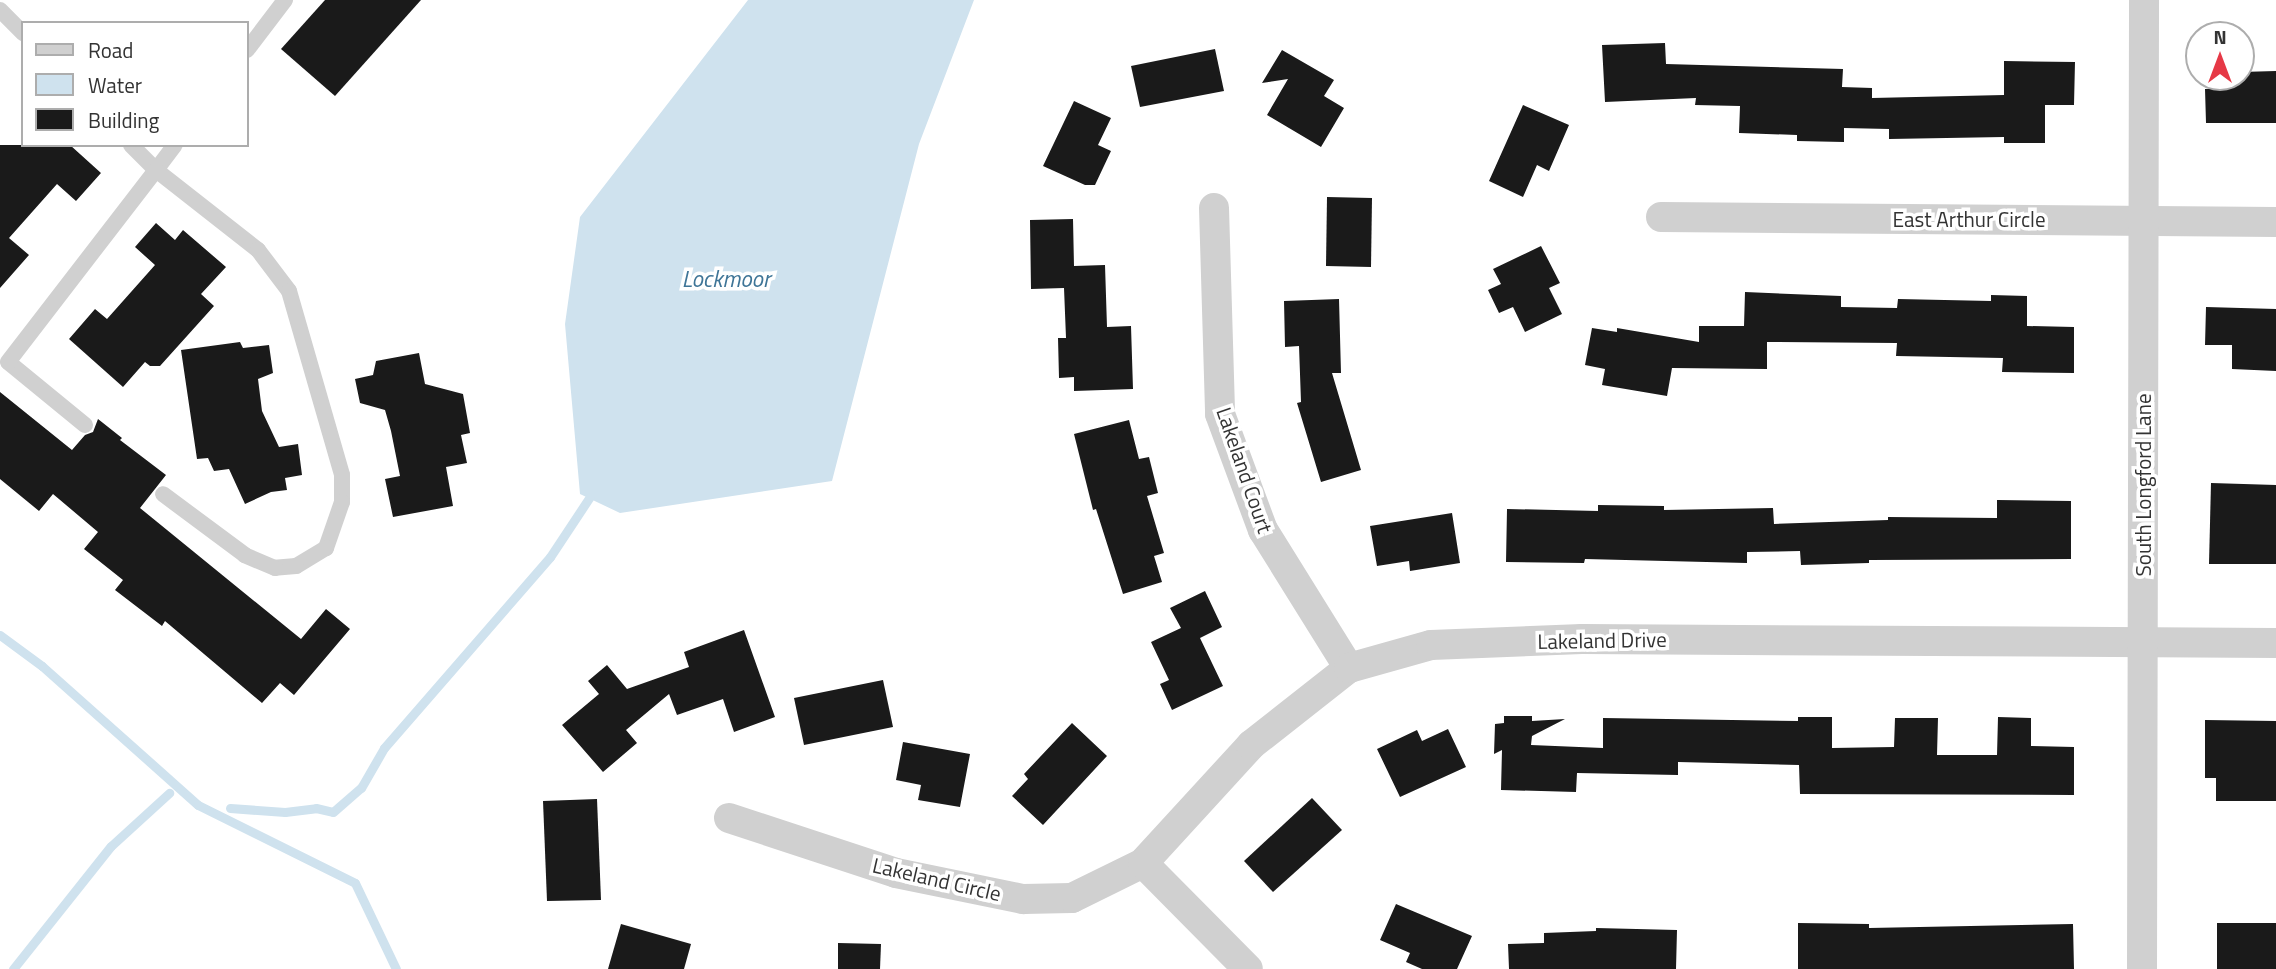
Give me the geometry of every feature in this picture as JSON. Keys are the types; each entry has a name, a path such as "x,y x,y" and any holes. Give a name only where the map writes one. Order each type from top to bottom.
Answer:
{"street":[{"name":"South Longford Lane","path":"2142,969 2144,0"},
{"name":"Lakeland Court","path":"1214,208 1220,414 1262,530 1349,668"},
{"name":"East Arthur Circle","path":"1661,217 2276,222"},
{"name":"Lakeland Drive","path":"1143,863 1251,745 1349,668 1430,645 1583,639 2143,642"},
{"path":"2143,642 2276,643"},
{"name":"Lakeland Circle","path":"729,818 896,873 1023,899 1072,898 1143,863"},
{"path":"1143,863 1248,969"}],"lane":[{"path":"248,49 285,0"},
{"path":"0,10 21,31"},
{"path":"133,147 156,170 258,250 289,291 342,475 342,502 326,548 296,566 275,568 245,555 163,494"},
{"path":"85,425 8,362 173,147"}],"water":[{"name":"Lockmoor","path":"748,0 974,0 919,144 832,481 620,513 580,494 565,324 580,217"}],"building":[{"path":"325,0 421,0 335,96 281,49"},
{"path":"1665,43 1666,64 1843,69 1842,87 1872,88 1872,98 2004,95 2004,61 2075,62 2074,105 2045,105 2045,143 2004,143 2004,137 1889,139 1889,129 1844,128 1844,142 1797,141 1797,135 1739,133 1740,106 1695,105 1696,98 1605,102 1602,45"},
{"path":"1215,49 1224,91 1140,107 1131,66"},
{"path":"1282,50 1334,80 1324,96 1344,108 1321,147 1267,115 1288,79 1262,83"},
{"path":"2276,71 2276,123 2206,123 2205,91 2255,91 2255,72"},
{"path":"1074,101 1111,118 1098,145 1111,151 1095,185 1085,185 1043,166"},
{"path":"1523,105 1569,125 1549,171 1537,165 1523,197 1489,181"},
{"path":"0,145 72,147 101,173 76,201 57,184 9,238 29,255 0,288"},
{"path":"1327,197 1372,198 1371,267 1326,266"},
{"path":"1073,219 1074,266 1105,265 1107,327 1131,326 1133,389 1074,391 1074,377 1059,378 1058,338 1066,338 1064,288 1031,289 1030,220"},
{"path":"156,223 175,240 183,230 226,267 201,294 214,306 160,366 150,366 145,362 123,387 69,339 95,309 107,319 155,265 135,247"},
{"path":"1541,246 1560,283 1549,288 1562,314 1525,332 1513,307 1499,313 1488,290 1501,284 1493,269"},
{"path":"1745,292 1841,296 1841,307 1897,308 1898,299 1991,301 1991,295 2027,296 2027,326 2074,327 2074,373 2002,372 2003,358 1896,356 1897,343 1767,342 1767,369 1672,368 1667,396 1602,385 1605,369 1585,365 1592,328 1617,332 1617,328 1699,342 1699,326 1744,326"},
{"path":"1339,299 1341,373 1332,373 1361,470 1321,482 1297,403 1301,402 1299,346 1285,347 1284,301"},
{"path":"2206,307 2276,309 2276,371 2232,369 2232,345 2205,345"},
{"path":"240,342 243,348 269,345 273,373 258,379 262,411 279,447 298,444 302,475 285,478 287,490 271,492 245,504 229,469 214,471 208,458 197,459 181,350"},
{"path":"419,353 425,384 463,394 470,433 461,435 467,463 446,467 453,506 393,517 385,479 400,476 391,431 385,410 360,403 355,379 373,375 376,361"},
{"path":"0,392 72,450 85,435 93,432 98,419 122,438 120,440 166,475 140,508 301,639 326,609 350,629 294,695 280,683 262,703 165,621 162,626 115,590 123,580 84,549 98,532 53,494 39,511 0,479"},
{"path":"1129,420 1139,459 1149,457 1158,493 1147,496 1164,553 1154,556 1162,582 1123,594 1096,509 1093,510 1074,434"},
{"path":"2211,483 2276,485 2276,564 2209,564"},
{"path":"1997,500 2071,501 2071,559 1869,560 1869,563 1801,565 1800,551 1747,552 1747,563 1585,559 1584,563 1506,562 1507,509 1598,511 1598,505 1664,506 1664,510 1773,508 1774,524 1888,520 1888,517 1997,518"},
{"path":"1452,513 1460,563 1410,571 1409,561 1377,566 1370,526"},
{"path":"1205,591 1222,627 1200,638 1223,686 1172,710 1160,684 1169,680 1151,642 1181,628 1170,608"},
{"path":"744,630 775,717 734,732 723,699 677,715 669,694 626,730 637,743 603,772 562,725 599,694 588,681 607,665 627,689 689,667 684,652"},
{"path":"883,680 893,727 804,745 794,698"},
{"path":"1504,716 1532,716 1532,721 1565,719 1532,736 1531,745 1603,748 1603,718 1798,721 1798,717 1832,717 1832,748 1894,747 1895,718 1938,718 1937,755 1997,755 1998,717 2031,718 2031,746 2074,747 2074,795 1800,794 1799,765 1678,762 1678,775 1577,773 1576,792 1501,790 1502,750 1494,754 1495,724 1504,723"},
{"path":"2205,720 2276,721 2276,801 2216,801 2216,778 2205,778"},
{"path":"1072,723 1107,756 1043,825 1012,796 1028,779 1024,774"},
{"path":"1448,729 1466,767 1400,797 1377,749 1417,730 1422,741"},
{"path":"903,742 970,754 960,807 918,800 921,785 896,780"},
{"path":"1312,798 1342,830 1273,892 1244,861"},
{"path":"597,799 601,900 547,901 543,801"},
{"path":"1396,904 1472,936 1457,969 1422,969 1406,962 1410,953 1380,940"},
{"path":"1798,923 1869,924 1869,928 2073,924 2074,969 1798,969"},
{"path":"2217,923 2276,923 2276,969 2217,969"},
{"path":"621,924 691,944 684,969 608,969"},
{"path":"1596,928 1677,930 1676,969 1509,969 1508,944 1544,943 1544,933 1596,931"},
{"path":"838,943 881,944 880,969 838,969"}],"waterway":[{"path":"230,808 285,812 316,808 333,812 361,788 384,748 550,557 589,498"},
{"path":"0,635 42,666 198,805 355,883 396,969"},
{"path":"13,969 111,846 169,793"}]}
